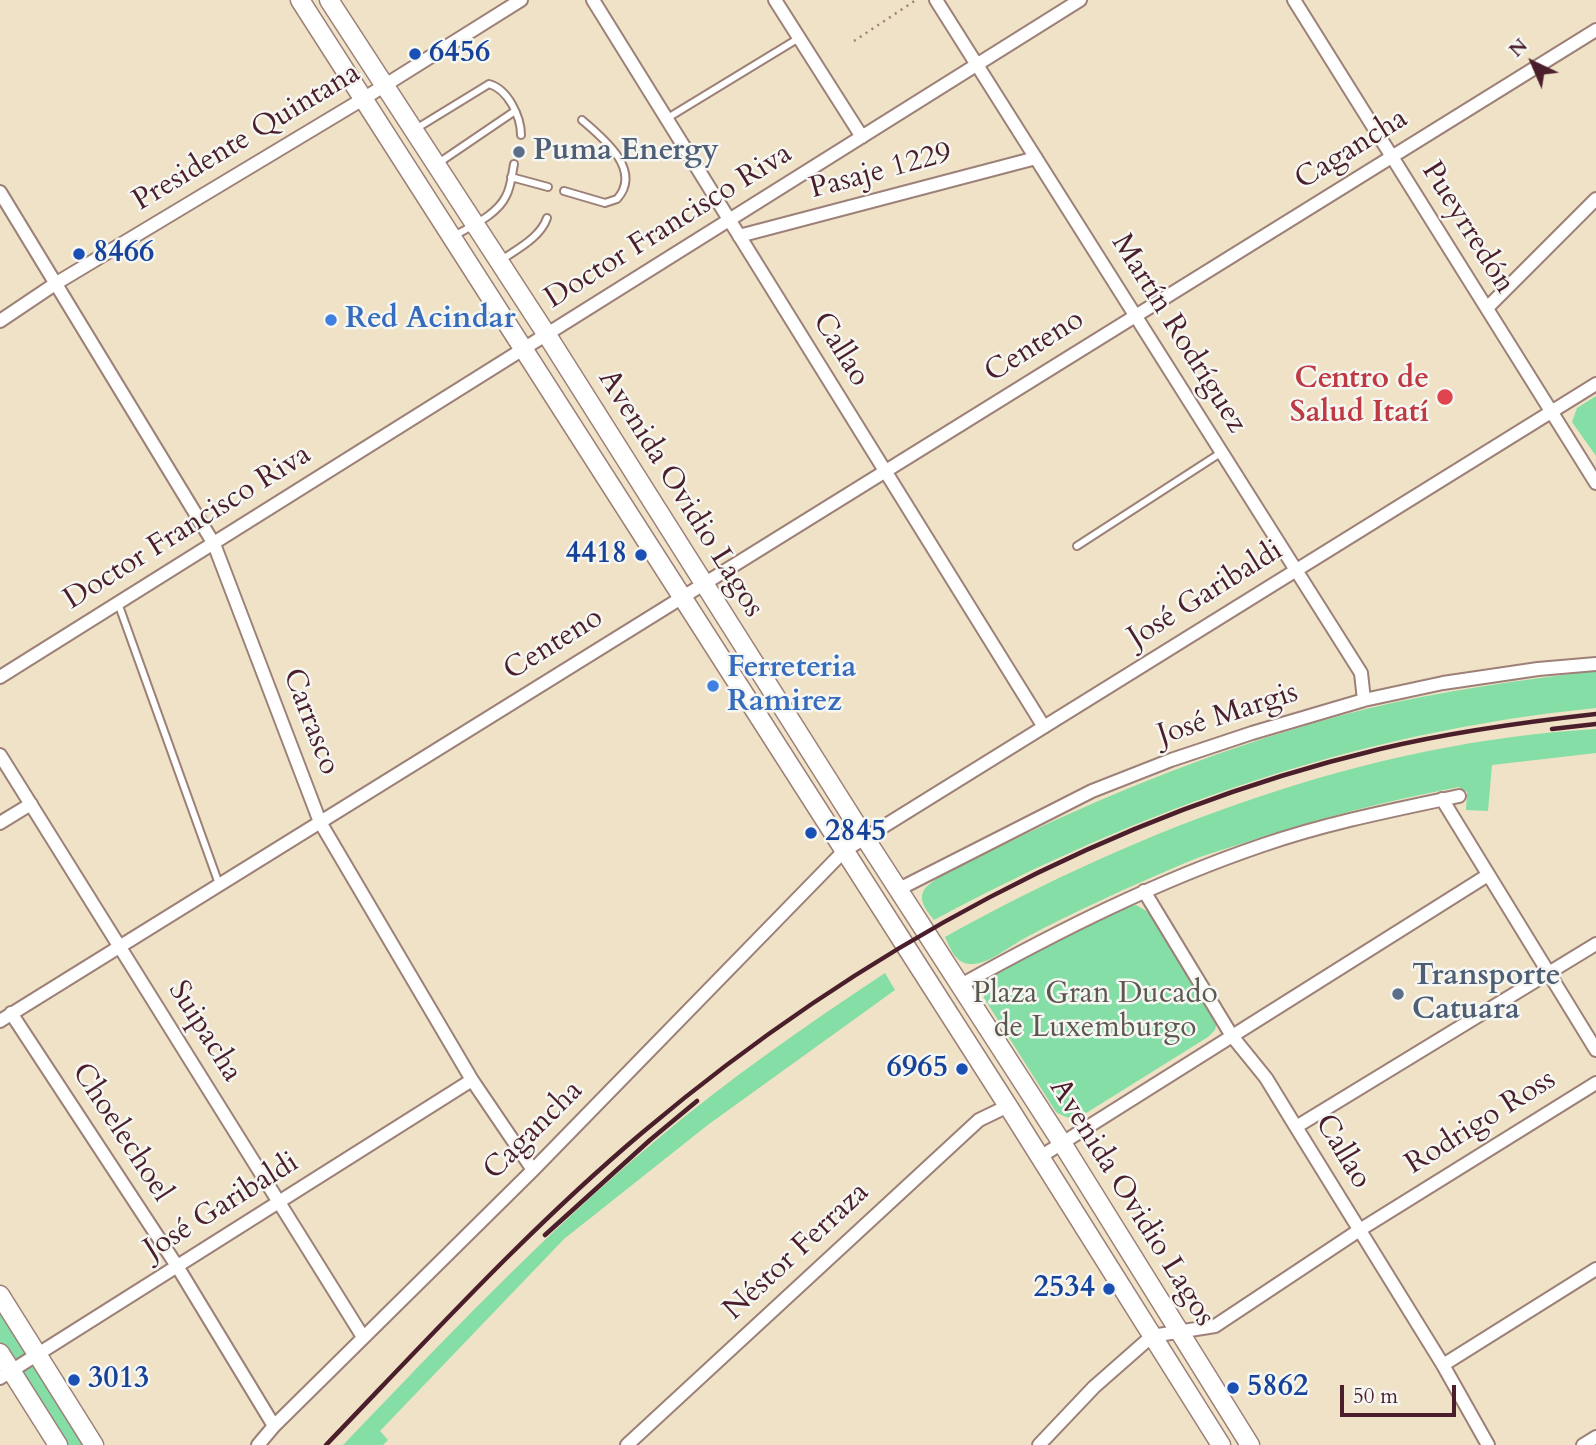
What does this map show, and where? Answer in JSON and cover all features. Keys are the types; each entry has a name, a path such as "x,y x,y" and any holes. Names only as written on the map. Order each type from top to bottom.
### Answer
{"main road":[{"name":"Avenida Ovidio Lagos","path":"300,0 1008,1106 1221,1445"},
{"name":"Avenida Ovidio Lagos","path":"329,0 547,335 865,838 1062,1143 1250,1445"},
{"path":"0,1295 94,1445"},
{"path":"0,1353 6,1374 58,1445"}],"street":[{"name":"Presidente Quintana","path":"0,321 55,284 363,99 521,0"},
{"name":"Callao","path":"593,0 1044,727"},
{"path":"775,0 862,137"},
{"name":"Martín Rodríguez","path":"936,0 1361,673 1364,700"},
{"name":"Doctor Francisco Riva","path":"0,677 1080,0"},
{"name":"Pueyrredón","path":"1294,0 1596,483"},
{"name":"Cagancha","path":"1135,316 1596,30"},
{"name":"Pasaje 1229","path":"739,236 1036,158"},
{"name":"Carrasco","path":"0,192 214,544 320,822 472,1080 533,1170"},
{"path":"1487,308 1596,199"},
{"name":"Centeno","path":"6,1017 1135,316"},
{"name":"José Garibaldi","path":"844,850 1596,384"},
{"name":"José Margis","path":"898,888 1092,791 1171,760 1252,733 1364,700 1443,683 1538,669 1596,664"},
{"name":"Suipacha","path":"0,755 363,1337"},
{"path":"961,985 1050,935 1144,891 1264,845 1387,810 1459,796"},
{"path":"1442,799 1596,1050"},
{"path":"0,823 31,804"},
{"name":"Cagancha","path":"258,1445 363,1337 533,1170 844,850"},
{"path":"1040,1157 1488,875"},
{"name":"Callao","path":"1144,891 1232,1036 1266,1079 1296,1126 1358,1231 1443,1365 1488,1445"},
{"path":"1296,1126 1596,944"},
{"name":"Choelechoel","path":"6,1017 177,1266 274,1426"},
{"name":"José Garibaldi","path":"6,1374 472,1080"},
{"name":"Rodrigo Ross","path":"1152,1336 1215,1326 1358,1231 1596,1083"},
{"name":"Néstor Ferraza","path":"627,1445 979,1120 1008,1106"},
{"path":"1443,1365 1596,1269"},
{"path":"1039,1445 1094,1387 1152,1336"},
{"path":"1583,1445 1596,1437"}],"lane":[{"path":"666,119 799,37"},
{"path":"412,131 489,84 500,90 515,111 521,123 522,135"},
{"path":"435,165 515,111"},
{"path":"564,191 605,203 618,199 626,184 627,177 618,157 582,120"},
{"path":"452,237 500,205 506,196 514,164"},
{"path":"511,177 548,187"},
{"path":"499,262 534,237 544,227 547,218"},
{"path":"1077,546 1222,452"},
{"path":"118,603 219,884"}],"path":[{"path":"854,41 916,0"}],"green space":[{"path":"1596,396 1596,456 1572,422 1577,408"},
{"path":"1596,671 1596,708 1508,719 1421,735 1337,756 1254,781 1173,810 1013,879 934,920 923,904 922,896 926,887 958,867 1122,791 1218,754 1366,709 1480,687"},
{"path":"1596,729 1596,753 1492,765 1488,811 1466,810 1467,792 1459,787 1297,826 1186,862 1063,918 980,963 962,962 952,952 945,937 1098,860 1178,826 1259,797 1342,772 1426,752 1511,737"},
{"name":"Plaza Gran Ducado de Luxemburgo","path":"1136,905 1150,913 1217,1022 1215,1030 1083,1115 1066,1117 1056,1112 984,998 984,984 990,975 1127,906"},
{"path":"885,973 895,990 709,1124 564,1239 380,1431 388,1440 383,1445 343,1445 494,1289 613,1177 738,1075"},
{"path":"0,1295 94,1445 58,1445 0,1353"}],"railway":[{"path":"326,1445 520,1245 643,1132 725,1067 810,1005 898,949 989,897 1083,851 1180,811 1279,777 1434,737 1596,714"},
{"path":"1552,729 1596,724"},
{"path":"545,1235 697,1101"}],"place":[{"name":"6456","path":"415,54"},
{"name":"Puma Energy","path":"519,152"},
{"name":"8466","path":"79,254"},
{"name":"Red Acindar","path":"331,320"},
{"name":"Centro de Salud Itatí","path":"1445,397"},
{"name":"4418","path":"641,555"},
{"name":"Ferreteria Ramirez","path":"713,686"},
{"name":"2845","path":"811,833"},
{"name":"Transporte Catuara","path":"1398,994"},
{"name":"6965","path":"962,1069"},
{"name":"2534","path":"1109,1289"},
{"name":"3013","path":"74,1380"},
{"name":"5862","path":"1233,1388"}]}
